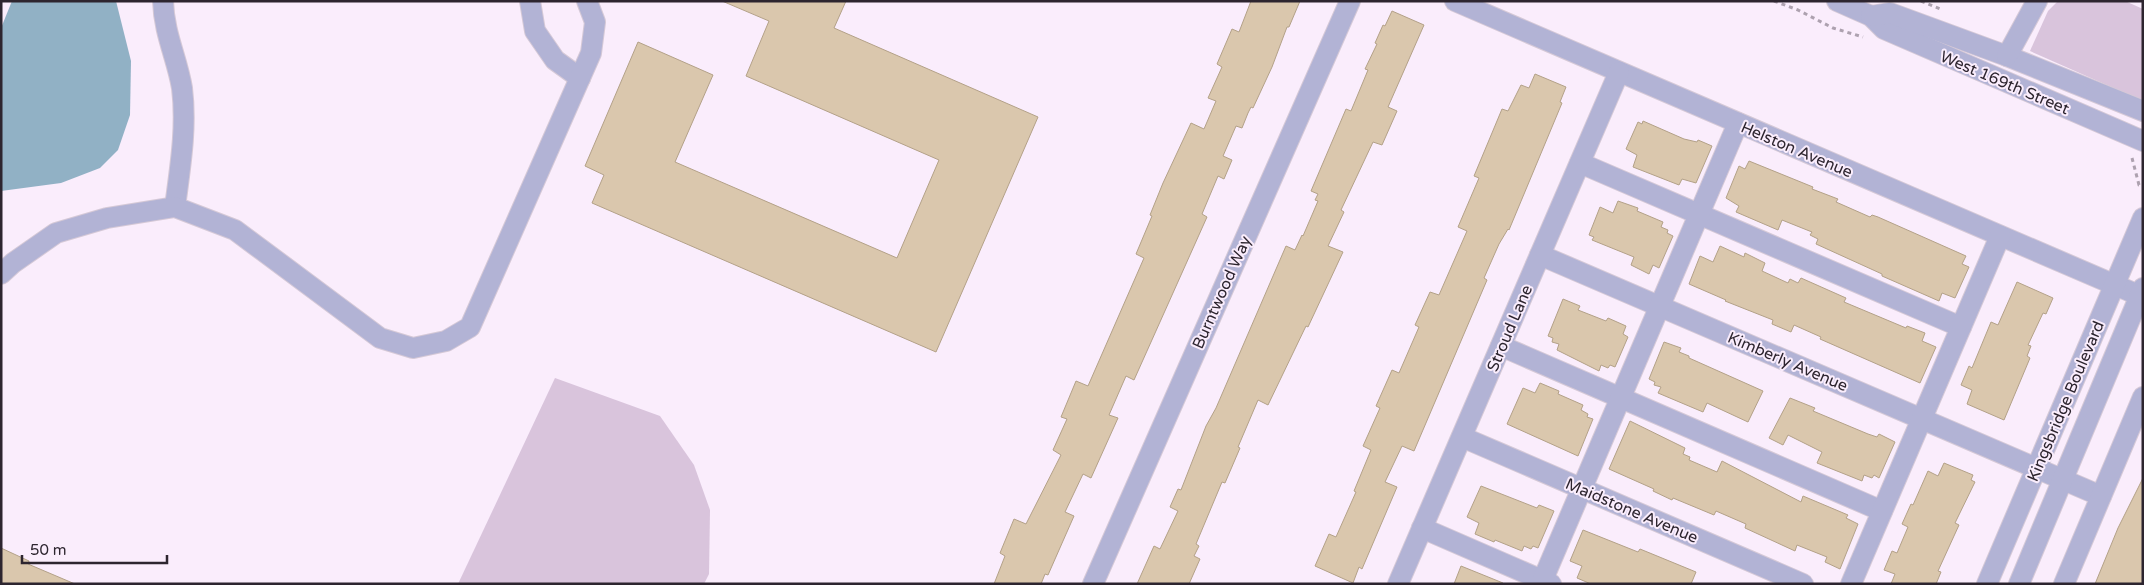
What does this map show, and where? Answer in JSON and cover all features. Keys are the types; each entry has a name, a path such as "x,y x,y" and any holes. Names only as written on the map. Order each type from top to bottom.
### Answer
{"street":[{"path":"163,1 164,22 182,87 184,137 174,207"},
{"path":"530,1 535,31 555,60 580,78"},
{"path":"1,274 13,263 56,233 107,218 174,207 234,230 380,338 413,348 446,341 470,327 591,54 595,22 587,1"},
{"name":"Burntwood Way","path":"1092,584 1350,1"},
{"name":"Helston Avenue","path":"1455,1 2114,285 2142,294"},
{"name":"West 169th Street","path":"1837,1 1871,16 1884,29 2143,141"},
{"path":"2007,56 2037,1"},
{"name":"West 169th Street","path":"1871,16 1890,13 2007,56 2143,111"},
{"name":"Stroud Lane","path":"1398,584 1620,72"},
{"path":"1422,528 1545,583 1582,488 1738,123"},
{"path":"1580,163 1961,327"},
{"name":"Kingsbridge Boulevard","path":"1987,584 2143,218"},
{"path":"1851,584 2000,236"},
{"name":"Kimberly Avenue","path":"1540,255 2101,496"},
{"name":"Kingsbridge Boulevard","path":"2019,584 2142,294"},
{"path":"1501,346 1882,511"},
{"path":"2064,584 2143,398"},
{"name":"Maidstone Avenue","path":"1462,437 1803,584"}],"shaded area":[{"path":"2058,1 2125,1 2143,9 2143,101 2030,51 2048,11"},
{"path":"555,378 660,416 694,465 710,510 709,574 704,584 458,584"}],"water":[{"path":"12,1 116,1 131,61 130,115 118,150 100,168 61,183 1,191 1,28"}],"building":[{"path":"722,1 846,1 834,28 1038,117 936,352 592,203 604,175 585,166 638,42 713,75 675,162 897,258 939,160 746,76 769,21"},
{"path":"1251,1 1300,1 1253,108 1251,107 1242,128 1236,126 1223,156 1232,160 1224,179 1218,176 1202,214 1207,217 1134,380 1126,376 1109,415 1118,418 1091,478 1083,474 1065,512 1074,516 1048,575 1045,574 1041,584 994,584 1005,556 1000,553 1014,519 1026,524 1061,455 1053,450 1067,419 1061,417 1076,381 1088,386 1144,258 1136,254 1163,183 1191,123 1204,129 1216,101 1208,98 1222,67 1217,64 1232,29 1239,32"},
{"path":"1392,11 1424,25 1388,107 1397,111 1382,145 1373,142 1341,210 1344,212 1328,246 1343,252 1308,327 1306,326 1268,405 1258,400 1225,483 1222,482 1196,544 1199,546 1194,556 1200,559 1189,584 1137,584 1154,546 1160,549 1178,511 1170,507 1178,489 1181,490 1206,426 1216,408 1286,246 1295,250 1303,236 1318,201 1315,200 1318,194 1311,191 1346,109 1351,111 1368,70 1365,69 1377,44 1375,43"},
{"path":"1535,74 1566,87 1560,102 1562,103 1509,230 1499,244 1484,278 1487,280 1414,451 1402,446 1385,482 1397,487 1362,569 1359,567 1353,583 1315,566 1329,534 1336,537 1356,492 1354,491 1371,450 1363,446 1380,408 1376,406 1392,370 1399,373 1419,327 1415,325 1430,292 1439,295 1467,231 1458,227 1479,178 1474,176 1502,109 1508,111 1521,85 1529,88"},
{"path":"1643,121 1684,139 1697,142 1698,140 1712,146 1696,183 1682,179 1679,185 1633,167 1637,155 1626,149 1638,122 1642,124"},
{"path":"1749,161 1813,187 1812,189 1838,199 1836,202 1870,217 1872,215 1878,217 1966,256 1962,264 1969,267 1955,298 1942,293 1939,301 1882,276 1882,274 1816,244 1818,239 1810,235 1812,232 1782,220 1778,230 1736,212 1739,206 1726,198 1739,166 1745,169"},
{"path":"1618,201 1638,208 1637,211 1663,222 1661,227 1668,230 1667,233 1673,236 1659,268 1653,265 1649,274 1631,265 1634,257 1592,240 1594,237 1589,235 1600,207 1613,213"},
{"path":"1720,246 1744,257 1745,253 1765,263 1762,271 1788,283 1790,279 1798,283 1801,278 1846,298 1844,302 1906,328 1907,326 1925,333 1922,341 1936,347 1920,383 1820,339 1821,337 1794,325 1791,332 1772,324 1773,320 1689,284 1700,256 1713,262"},
{"path":"2017,282 2053,298 2046,314 2043,313 2028,345 2031,346 2027,356 2030,358 2004,420 1967,404 1972,390 1961,385 1969,366 1972,368 1991,322 1998,325"},
{"path":"1563,299 1580,306 1578,310 1606,321 1608,318 1626,326 1623,334 1628,337 1615,367 1610,365 1608,368 1601,365 1599,371 1557,350 1559,344 1552,342 1553,338 1548,336"},
{"path":"1664,342 1681,348 1679,352 1689,356 1689,358 1763,391 1748,422 1707,403 1703,412 1658,393 1661,387 1654,385 1655,382 1649,379"},
{"path":"1540,383 1559,391 1558,394 1583,405 1581,410 1588,414 1587,417 1593,419 1578,456 1507,424 1523,388 1535,393"},
{"path":"1790,398 1815,408 1813,411 1868,434 1877,437 1879,434 1895,442 1879,478 1874,475 1872,478 1864,475 1862,481 1817,463 1822,452 1788,435 1783,445 1769,438"},
{"path":"1630,421 1685,448 1683,454 1690,457 1689,460 1717,472 1722,461 1801,502 1803,496 1848,515 1846,518 1858,524 1840,569 1825,562 1827,557 1797,545 1795,551 1745,528 1746,524 1716,511 1714,515 1673,498 1672,500 1653,491 1654,489 1609,469"},
{"path":"1944,463 1973,475 1971,480 1975,482 1955,523 1959,525 1938,571 1941,572 1936,584 1891,584 1895,574 1884,570 1892,551 1897,553 1908,527 1902,524 1911,504 1913,505 1928,471 1938,476"},
{"path":"2143,478 2143,584 2095,584 2118,528"},
{"path":"1481,486 1537,508 1539,505 1554,511 1538,548 1533,546 1531,549 1524,546 1522,551 1475,534 1479,523 1467,517"},
{"path":"1583,530 1638,552 1640,549 1696,572 1691,584 1591,584 1577,578 1582,566 1570,561"},
{"path":"1,548 29,561 28,564 75,584 1,584"},
{"path":"1461,566 1503,583 1503,584 1454,584"}]}
